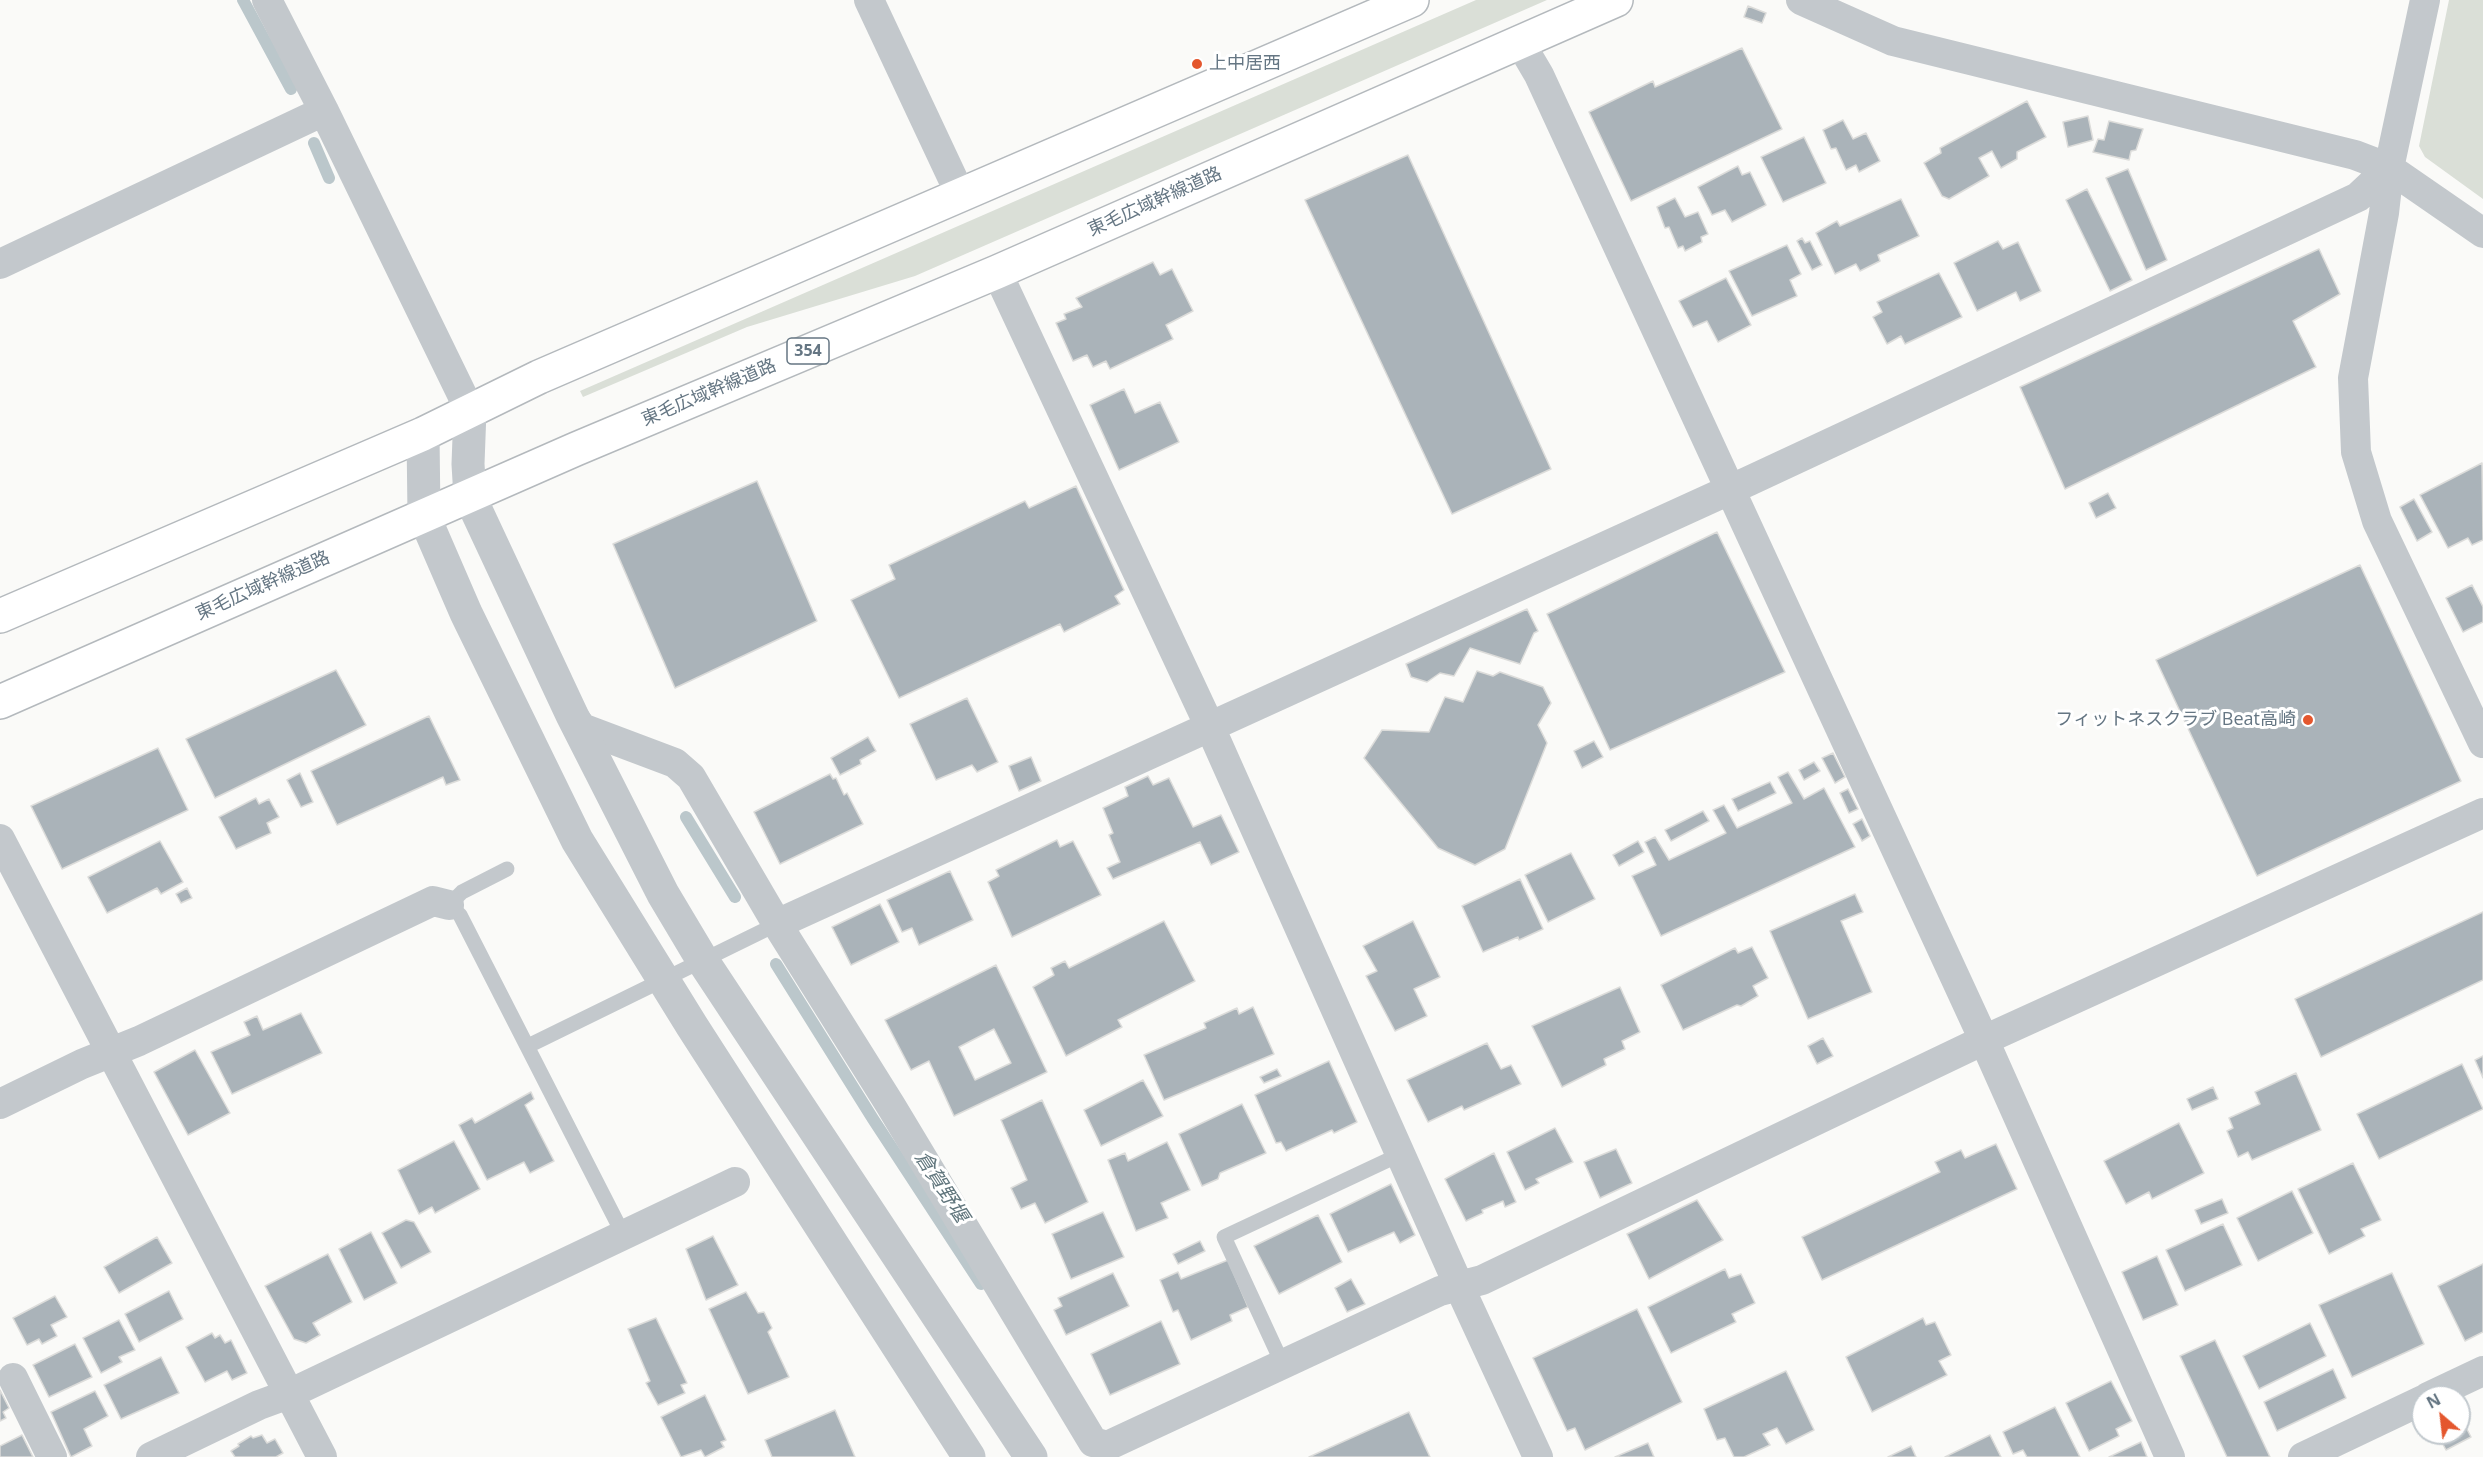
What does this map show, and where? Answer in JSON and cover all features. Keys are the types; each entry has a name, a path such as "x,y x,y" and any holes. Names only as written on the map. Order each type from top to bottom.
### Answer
{"highway":[{"path":"0,616 423,434 539,377 1412,0"},
{"name":"東毛広域幹線道路","path":"0,702 576,449 997,272 1616,0"}],"street":[{"path":"267,0 324,111 470,411 468,464 470,497 572,715 663,894 703,960 1030,1457"},
{"path":"870,0 961,196"},
{"path":"1801,0 1893,41 2355,155 2389,168 2483,233"},
{"path":"2425,0 2389,168 2384,213 2353,378 2356,452 2377,521 2483,743"},
{"path":"1519,41 1539,75 1984,1040 2170,1457"},
{"path":"0,264 324,111"},
{"path":"777,924 1729,489 2358,197 2389,168"},
{"path":"997,272 1210,727 1459,1286 1538,1457"},
{"path":"423,434 424,516 466,613 577,840 662,980 969,1457"},
{"path":"572,715 582,728 675,763 691,777 777,924 891,1106 1093,1442 1107,1446 1440,1292 1482,1280 1984,1040 2483,813"},
{"path":"0,838 322,1457"},
{"path":"0,1104 111,1052 140,1041 433,901 449,905"},
{"path":"151,1457 259,1405 290,1394 735,1182"},
{"path":"2453,1385 2483,1371"},
{"path":"13,1378 52,1457"},
{"path":"2303,1457 2411,1406"}],"lane":[{"path":"507,869 462,892 449,905 460,915 623,1234"},
{"path":"528,1046 777,924"},
{"path":"1283,1365 1224,1237 1401,1154"}],"shaded area":[{"path":"1476,0 1547,0 915,276 747,327 583,397 580,391"},
{"path":"2449,0 2483,0 2483,199 2425,157 2419,146"}],"building":[{"path":"1748,6 1766,13 1762,23 1744,17"},
{"path":"1742,48 1782,129 1631,201 1589,112 1653,81 1655,87"},
{"path":"2027,101 2046,137 2017,152 2017,159 2001,168 1992,151 1979,158 1989,176 1949,199 1942,196 1924,163 1941,153 1940,148"},
{"path":"2088,116 2093,140 2068,147 2063,122"},
{"path":"1843,120 1853,139 1866,133 1880,161 1859,172 1856,165 1846,170 1836,148 1831,149 1823,130"},
{"path":"2109,121 2143,129 2136,150 2131,151 2129,160 2093,152 2098,139 2104,140"},
{"path":"1804,137 1826,183 1783,202 1761,157"},
{"path":"1408,155 1551,469 1452,514 1305,200"},
{"path":"1738,166 1742,175 1750,172 1766,205 1732,222 1725,210 1712,215 1698,187"},
{"path":"2128,169 2167,260 2146,270 2106,178"},
{"path":"2087,189 2132,280 2110,291 2066,200"},
{"path":"1675,198 1685,217 1698,212 1708,234 1701,237 1702,242 1685,251 1683,246 1678,248 1669,227 1665,228 1657,207"},
{"path":"1901,199 1919,236 1878,255 1880,261 1860,271 1856,264 1835,274 1816,233 1837,221 1840,226"},
{"path":"1802,238 1805,243 1810,241 1822,265 1812,270 1797,241"},
{"path":"1998,241 2003,249 2018,242 2041,291 2020,301 2016,292 1977,311 1954,263"},
{"path":"1787,245 1801,274 1790,280 1797,296 1752,316 1729,271"},
{"path":"2319,249 2340,294 2293,321 2316,367 2065,489 2020,387"},
{"path":"1153,262 1160,275 1172,269 1193,311 1166,325 1173,339 1110,369 1106,361 1093,367 1087,355 1073,361 1056,323 1066,319 1064,314 1082,307 1076,298"},
{"path":"1939,273 1962,317 1905,344 1901,336 1887,344 1873,317 1882,312 1877,302"},
{"path":"1726,278 1751,325 1718,342 1707,321 1693,327 1679,301"},
{"path":"1124,389 1135,413 1160,402 1179,442 1119,470 1090,405"},
{"path":"2482,463 2483,540 2472,545 2468,538 2448,548 2420,495"},
{"path":"757,481 817,621 675,688 613,544"},
{"path":"1076,486 1124,590 1115,596 1120,604 1064,632 1060,624 899,698 851,600 895,579 889,565 1025,501 1029,508"},
{"path":"2108,493 2116,508 2096,518 2089,503"},
{"path":"2414,499 2432,532 2417,541 2400,507"},
{"path":"1717,532 1785,672 1610,750 1547,614"},
{"name":"フィットネスクラブ Beat高崎","path":"2360,565 2461,781 2257,876 2156,660"},
{"path":"2472,585 2483,607 2483,622 2463,632 2446,598"},
{"path":"1527,609 1538,631 1534,633 1520,664 1470,648 1454,676 1440,673 1427,682 1411,677 1406,664"},
{"path":"336,670 366,725 215,798 186,739"},
{"path":"1477,671 1493,676 1500,672 1543,687 1551,703 1538,725 1547,743 1505,849 1475,865 1438,848 1364,758 1382,730 1429,732 1445,697 1463,702"},
{"path":"967,698 998,762 977,772 972,765 936,780 910,724"},
{"path":"429,716 460,780 446,785 443,777 337,825 311,771"},
{"path":"868,737 876,751 860,760 861,764 840,775 831,758"},
{"path":"1594,741 1603,757 1582,768 1574,751"},
{"path":"158,748 188,810 62,869 31,806"},
{"path":"1833,753 1845,777 1835,783 1822,758"},
{"path":"1031,757 1041,781 1019,791 1009,766"},
{"path":"1814,762 1820,771 1804,780 1799,770"},
{"path":"1788,772 1804,799 1824,788 1855,847 1661,936 1632,876 1656,865 1645,842 1655,837 1669,860 1726,833 1713,810 1724,805 1737,828 1792,803 1778,777"},
{"path":"300,773 313,802 301,807 287,780"},
{"path":"830,774 833,779 836,778 844,795 847,793 863,824 780,864 754,812"},
{"path":"1148,776 1153,785 1169,778 1193,827 1221,815 1239,852 1211,865 1200,842 1113,879 1107,868 1120,862 1109,835 1113,833 1103,808 1128,796 1125,787"},
{"path":"1770,782 1776,793 1738,811 1732,799"},
{"path":"1848,789 1858,809 1849,813 1840,793"},
{"path":"256,798 259,804 269,799 279,817 267,823 271,833 236,849 219,817"},
{"path":"1703,811 1709,821 1671,841 1665,830"},
{"path":"1862,819 1870,836 1862,841 1853,824"},
{"path":"1057,840 1060,847 1073,841 1101,895 1012,937 988,882 999,876 996,870"},
{"path":"160,841 183,882 161,894 157,888 107,913 88,877"},
{"path":"1638,841 1644,852 1619,866 1613,855"},
{"path":"1571,853 1595,899 1548,922 1525,875"},
{"path":"950,871 973,920 919,945 912,928 902,932 887,900"},
{"path":"1520,879 1543,929 1483,952 1462,906"},
{"path":"187,888 192,898 181,903 176,894"},
{"path":"1855,894 1863,912 1841,921 1872,992 1808,1019 1770,931"},
{"path":"880,904 899,942 851,965 832,927"},
{"path":"2483,912 2483,980 2321,1057 2295,999"},
{"path":"1164,921 1195,981 1118,1020 1122,1027 1066,1056 1033,987 1054,975 1051,968 1065,961 1069,968"},
{"path":"1413,921 1440,977 1414,989 1427,1016 1395,1031 1366,976 1377,971 1363,946"},
{"path":"1752,947 1768,978 1753,986 1758,996 1741,1006 1737,1005 1683,1030 1661,985 1735,948 1738,953"},
{"path":"996,965 1047,1072 954,1116 929,1061 911,1070 885,1020"},
{"path":"1620,987 1640,1032 1622,1041 1625,1049 1604,1059 1606,1065 1562,1087 1532,1026"},
{"path":"1253,1007 1274,1054 1164,1100 1144,1055 1206,1028 1204,1023 1237,1008 1239,1014"},
{"path":"301,1013 322,1053 232,1094 211,1052 250,1035 244,1022 257,1016 263,1030"},
{"path":"994,1029 1011,1063 975,1080 959,1047"},
{"path":"1823,1038 1833,1056 1817,1064 1808,1046"},
{"path":"1487,1043 1501,1069 1511,1065 1521,1084 1464,1110 1462,1106 1428,1122 1407,1080"},
{"path":"195,1050 230,1113 188,1135 154,1072"},
{"path":"2483,1056 2483,1078 2475,1060"},
{"path":"1329,1061 1357,1122 1334,1133 1332,1130 1286,1151 1281,1142 1276,1143 1255,1095"},
{"path":"2462,1064 2483,1109 2379,1159 2357,1114"},
{"path":"1277,1069 1281,1076 1264,1083 1260,1077"},
{"path":"2296,1073 2321,1130 2252,1160 2248,1152 2238,1157 2227,1131 2233,1128 2229,1118 2260,1104 2255,1092"},
{"path":"1143,1080 1163,1116 1101,1146 1084,1110"},
{"path":"2213,1087 2218,1099 2192,1110 2187,1099"},
{"path":"531,1092 534,1099 525,1105 554,1161 530,1173 524,1162 487,1180 459,1125 472,1118 475,1123"},
{"path":"1042,1100 1088,1202 1045,1223 1035,1203 1021,1209 1011,1188 1027,1180 1001,1120"},
{"path":"1242,1104 1266,1153 1220,1173 1218,1179 1202,1186 1179,1134"},
{"path":"2179,1123 2204,1173 2152,1199 2149,1192 2126,1204 2104,1161"},
{"path":"1555,1128 1573,1162 1536,1179 1539,1183 1525,1190 1507,1152"},
{"path":"454,1141 480,1189 435,1213 432,1207 419,1214 398,1170"},
{"path":"1167,1142 1190,1190 1161,1203 1168,1218 1136,1231 1108,1160 1125,1153 1128,1161"},
{"path":"1996,1144 2017,1189 1822,1280 1802,1237 1940,1172 1935,1162 1961,1150 1965,1158"},
{"path":"1616,1149 1632,1183 1600,1198 1584,1162"},
{"path":"1494,1153 1516,1202 1505,1207 1503,1201 1482,1210 1483,1213 1466,1221 1445,1179"},
{"path":"2353,1163 2381,1220 2361,1229 2365,1236 2329,1254 2298,1189"},
{"path":"1391,1184 1415,1235 1400,1243 1394,1232 1348,1252 1330,1214"},
{"path":"2292,1191 2313,1233 2258,1261 2237,1218"},
{"path":"2222,1199 2228,1213 2201,1224 2195,1210"},
{"path":"1697,1200 1723,1240 1649,1279 1627,1234"},
{"path":"1103,1212 1124,1257 1071,1279 1052,1234"},
{"path":"1318,1215 1342,1262 1279,1294 1254,1246"},
{"path":"406,1220 414,1222 431,1252 401,1268 382,1233"},
{"path":"2223,1224 2242,1265 2185,1291 2166,1250"},
{"path":"371,1232 397,1283 364,1300 339,1249"},
{"path":"713,1236 738,1285 706,1300 686,1249"},
{"path":"157,1237 172,1263 119,1293 104,1267"},
{"path":"1200,1241 1205,1251 1178,1264 1173,1254"},
{"path":"328,1254 352,1302 313,1323 320,1335 306,1343 294,1339 265,1286"},
{"path":"2157,1256 2178,1305 2143,1320 2122,1272"},
{"path":"1228,1260 1248,1307 1230,1315 1232,1321 1191,1340 1178,1310 1173,1312 1160,1280 1178,1272 1181,1279"},
{"path":"2483,1264 2483,1332 2465,1341 2438,1286"},
{"path":"1725,1269 1729,1278 1741,1274 1755,1303 1732,1314 1736,1322 1671,1353 1648,1307"},
{"path":"1113,1273 1129,1306 1066,1335 1054,1310 1062,1306 1058,1298"},
{"path":"2392,1273 2424,1344 2352,1377 2319,1305"},
{"path":"1351,1279 1365,1304 1347,1312 1335,1288"},
{"path":"169,1291 183,1319 139,1342 125,1314"},
{"path":"746,1292 758,1313 764,1312 772,1328 768,1332 789,1377 748,1394 709,1309"},
{"path":"55,1296 67,1317 51,1325 57,1336 42,1344 39,1339 27,1345 13,1318"},
{"path":"1637,1309 1682,1402 1585,1450 1575,1428 1567,1431 1533,1358"},
{"path":"656,1318 687,1383 681,1385 685,1393 658,1405 646,1383 650,1381 628,1329"},
{"path":"1923,1318 1926,1325 1935,1322 1951,1355 1939,1361 1947,1375 1872,1412 1846,1357"},
{"path":"119,1320 135,1350 119,1357 122,1362 101,1373 83,1338"},
{"path":"1161,1321 1180,1364 1110,1395 1091,1354"},
{"path":"2310,1323 2326,1356 2259,1389 2243,1356"},
{"path":"212,1333 215,1338 220,1335 225,1343 231,1340 247,1373 232,1380 227,1371 205,1382 186,1347"},
{"path":"2215,1340 2270,1457 2227,1457 2180,1356"},
{"path":"75,1344 92,1377 49,1397 33,1365"},
{"path":"161,1357 179,1393 121,1419 104,1385"},
{"path":"2333,1369 2346,1398 2277,1431 2264,1402"},
{"path":"1786,1371 1814,1430 1786,1444 1777,1428 1763,1434 1770,1445 1744,1457 1734,1457 1725,1438 1717,1440 1704,1409"},
{"path":"2111,1381 2132,1421 2116,1429 2119,1436 2089,1451 2066,1403"},
{"path":"0,1390 9,1408 3,1412 6,1418 0,1421"},
{"path":"95,1391 108,1416 84,1429 92,1446 71,1457 51,1412"},
{"path":"705,1395 726,1440 721,1442 724,1447 705,1457 701,1450 681,1457 661,1417"},
{"path":"2055,1407 2080,1457 2027,1457 2023,1450 2013,1454 2003,1432"},
{"path":"835,1410 855,1457 772,1457 765,1440"},
{"path":"1409,1412 1430,1457 1309,1457"},
{"path":"22,1435 33,1457 0,1457 0,1446"},
{"path":"262,1435 267,1443 275,1439 283,1453 276,1457 235,1457 231,1451 251,1436 253,1438"},
{"path":"1990,1435 2001,1457 1945,1457"},
{"path":"2141,1442 2147,1457 2109,1457"},
{"path":"1648,1443 1654,1457 1615,1457"},
{"path":"2443,1445 2456,1445 2446,1450"},
{"path":"1911,1446 1916,1457 1888,1457"}],"waterway":[{"name":"倉賀野堰","path":"243,0 291,89"},
{"name":"倉賀野堰","path":"314,143 329,178"},
{"name":"倉賀野堰","path":"686,817 735,897"},
{"name":"倉賀野堰","path":"776,964 873,1119 981,1284"}],"place":[{"name":"上中居西","path":"1197,64"},
{"name":"フィットネスクラブ Beat高崎","path":"2308,720"}]}
